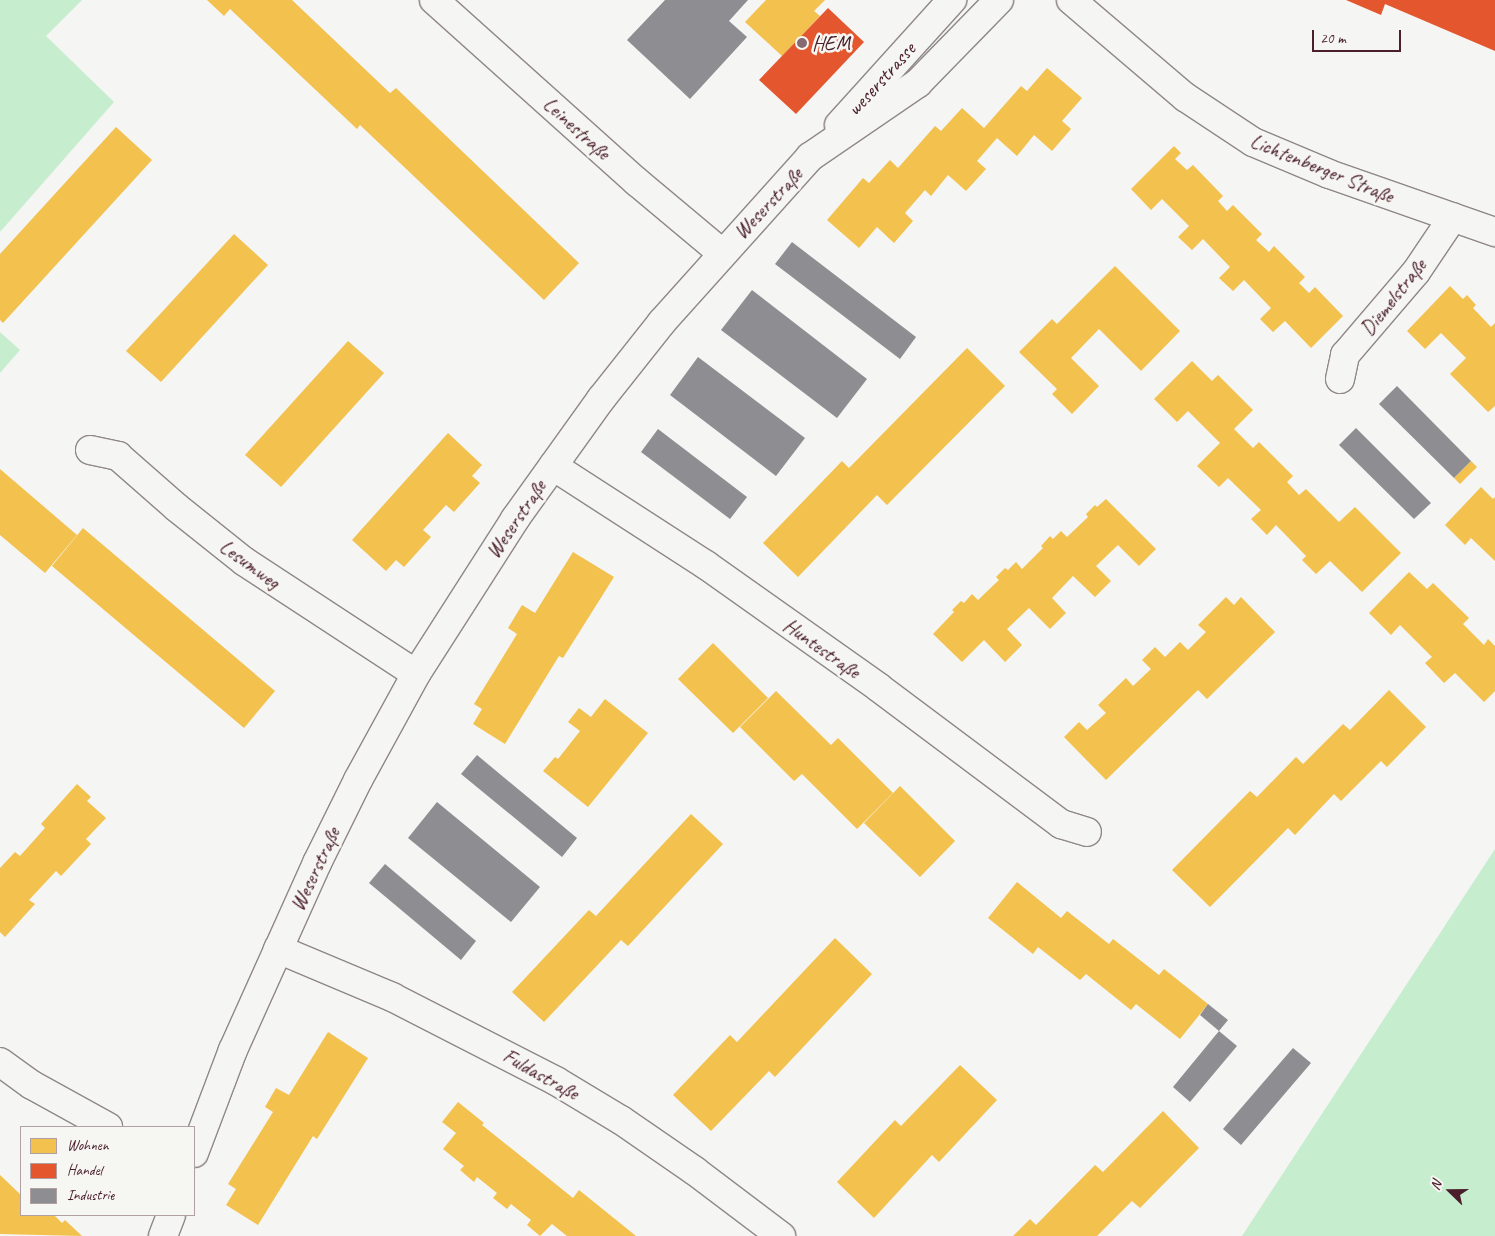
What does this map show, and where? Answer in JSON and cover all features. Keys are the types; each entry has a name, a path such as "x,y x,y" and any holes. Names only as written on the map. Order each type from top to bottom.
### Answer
{"street":[{"name":"Leinestraße","path":"434,0 637,182 722,252"},
{"name":"weserstrasse","path":"810,157 952,0"},
{"name":"Weserstraße","path":"195,1150 232,1050 316,863 354,788 416,674 478,575 553,466 601,399 662,322 722,252 810,157 918,83 999,0"},
{"name":"Lichtenberger Straße","path":"1071,0 1185,97 1252,142 1329,174 1495,232"},
{"name":"Diemelstraße","path":"1340,380 1346,356 1416,272 1453,217"},
{"name":"Lesumweg","path":"90,450 118,456 176,507 245,562 358,638 416,674"},
{"name":"Huntestraße","path":"553,466 729,582 878,687 1061,824 1087,832"},
{"name":"Fuldastraße","path":"278,949 392,996 556,1081 621,1120 695,1171 782,1236"},
{"path":"0,1062 32,1084 106,1126"},
{"path":"163,1236 171,1216"}],"green space":[{"path":"0,0 82,0 46,36 114,102 0,232"},
{"path":"0,332 20,350 0,373"},
{"path":"1495,849 1495,1236 1242,1236"}],"building: Wohnen":[{"path":"207,0 292,0 390,93 396,88 579,263 544,300 360,125 357,129 230,9 224,16"},
{"path":"766,0 825,0 814,11 820,16 782,56 745,22"},
{"path":"1047,68 1082,98 1062,121 1071,129 1052,151 1034,135 1017,156 997,138 977,161 986,169 966,191 948,175 931,196 925,190 905,213 913,221 894,243 877,227 859,248 827,220 863,178 869,183 890,160 898,168 935,126 941,131 962,108 984,128 1021,86 1027,91"},
{"path":"116,127 152,160 3,323 0,320 0,254"},
{"path":"1174,146 1181,153 1175,159 1187,170 1193,165 1223,196 1218,201 1227,211 1233,205 1262,234 1256,240 1269,252 1274,246 1305,277 1299,283 1309,293 1315,287 1343,316 1311,348 1285,321 1273,332 1260,319 1271,308 1244,280 1233,291 1219,278 1230,267 1203,239 1192,250 1178,237 1189,226 1162,199 1151,210 1131,189"},
{"path":"234,234 268,265 161,382 126,351"},
{"path":"1115,266 1180,331 1141,371 1099,329 1071,358 1099,386 1072,414 1052,394 1057,389 1019,352 1052,319 1057,324"},
{"path":"1450,286 1463,299 1467,295 1476,305 1473,308 1491,327 1495,323 1495,406 1488,412 1450,374 1466,358 1441,333 1425,349 1407,331"},
{"path":"348,341 384,373 281,487 245,455"},
{"path":"967,348 1005,386 887,505 877,495 798,577 763,543 842,461 849,468"},
{"path":"1192,361 1212,381 1218,375 1253,410 1234,429 1253,448 1259,442 1293,476 1287,482 1299,495 1306,489 1339,522 1355,507 1401,553 1362,592 1330,561 1316,574 1302,560 1306,556 1276,525 1267,535 1251,519 1261,510 1228,478 1219,487 1197,466 1220,443 1188,411 1177,422 1154,399"},
{"path":"448,433 482,465 472,476 480,483 454,512 446,505 423,530 431,537 404,567 396,560 386,571 352,540"},
{"path":"1471,461 1477,467 1460,484 1454,478"},
{"path":"0,469 77,535 45,573 0,535"},
{"path":"1481,487 1493,499 1495,497 1495,561 1471,538 1465,545 1445,525"},
{"path":"1106,499 1156,549 1139,566 1118,545 1096,566 1111,581 1095,597 1073,576 1052,598 1066,613 1050,629 1029,608 1007,629 1022,645 1005,662 984,640 962,662 933,634 954,612 952,610 961,601 964,603 972,594 978,600 999,580 996,577 1005,568 1008,570 1016,562 1022,569 1043,548 1041,546 1050,536 1053,539 1061,531 1067,537 1088,517 1086,514 1095,505 1097,507"},
{"path":"83,528 275,691 244,728 52,566"},
{"path":"573,552 614,577 563,658 559,656 505,744 473,724 482,709 474,704 517,634 508,628 522,605 535,613"},
{"path":"1409,572 1427,589 1433,583 1469,618 1463,624 1484,645 1488,639 1495,646 1495,691 1484,702 1455,673 1444,683 1425,663 1432,657 1400,625 1391,635 1369,613"},
{"path":"1226,597 1234,605 1241,597 1275,632 1207,699 1198,690 1106,780 1064,737 1079,722 1087,730 1106,713 1098,705 1126,678 1133,686 1151,669 1142,660 1155,647 1165,657 1180,642 1188,650 1206,632 1198,625"},
{"path":"713,643 768,698 733,733 678,679"},
{"path":"1389,690 1426,727 1387,767 1381,761 1341,801 1334,794 1295,835 1288,828 1210,907 1172,870 1250,791 1257,797 1296,757 1303,764 1343,724 1350,730"},
{"path":"776,691 831,745 838,738 893,793 857,829 802,774 794,781 740,727"},
{"path":"605,699 648,733 588,807 543,771 555,757 558,759 580,731 568,722 579,708 591,717"},
{"path":"77,784 91,797 87,801 106,818 86,839 91,844 61,876 56,871 29,900 35,904 5,937 0,932 0,868 15,852 20,856 45,828 41,824"},
{"path":"900,786 955,841 920,877 864,823"},
{"path":"691,814 723,844 628,946 621,940 544,1022 512,992 589,910 596,916"},
{"path":"1017,882 1061,918 1067,911 1109,944 1113,939 1159,975 1164,969 1208,1004 1180,1039 1136,1004 1131,1010 1086,974 1080,980 1038,947 1033,954 988,918"},
{"path":"835,938 872,974 775,1077 769,1071 711,1131 673,1095 730,1035 737,1042"},
{"path":"328,1032 368,1058 317,1139 313,1136 258,1225 226,1205 236,1189 228,1184 273,1112 265,1107 276,1088 289,1095"},
{"path":"960,1065 997,1100 939,1162 932,1155 874,1218 837,1182 895,1120 901,1126"},
{"path":"458,1102 484,1123 482,1125 573,1198 579,1190 636,1236 567,1236 552,1224 540,1236 527,1225 531,1220 511,1204 507,1209 493,1198 497,1193 477,1177 474,1182 460,1170 464,1166 443,1149 456,1133 442,1122"},
{"path":"1163,1111 1199,1148 1140,1208 1132,1201 1097,1236 1013,1236 1030,1219 1036,1225 1095,1165 1103,1172"},
{"path":"0,1175 20,1194 20,1216 55,1216 62,1223 65,1220 82,1236 0,1234"}],"building: Handel":[{"path":"1346,0 1495,0 1495,51 1385,4 1381,15"},
{"path":"828,8 864,42 796,114 759,80"}],"building: Industrie":[{"path":"665,0 748,0 729,21 747,37 690,99 627,40"},
{"path":"792,242 916,337 900,359 775,264"},
{"path":"752,290 867,379 837,418 721,330"},
{"path":"698,357 805,438 776,476 670,395"},
{"path":"1397,386 1471,461 1454,478 1379,404"},
{"path":"1356,428 1431,503 1414,519 1339,445"},
{"path":"658,429 747,497 730,519 641,452"},
{"path":"477,755 577,838 562,857 461,774"},
{"path":"437,802 540,887 511,922 408,838"},
{"path":"385,864 476,941 461,960 369,883"},
{"path":"1208,1004 1228,1020 1219,1031 1200,1015"},
{"path":"1219,1031 1237,1046 1190,1102 1173,1087"},
{"path":"1293,1048 1311,1063 1241,1145 1223,1129"}],"place":[{"name":"HEM","path":"802,43"}]}
